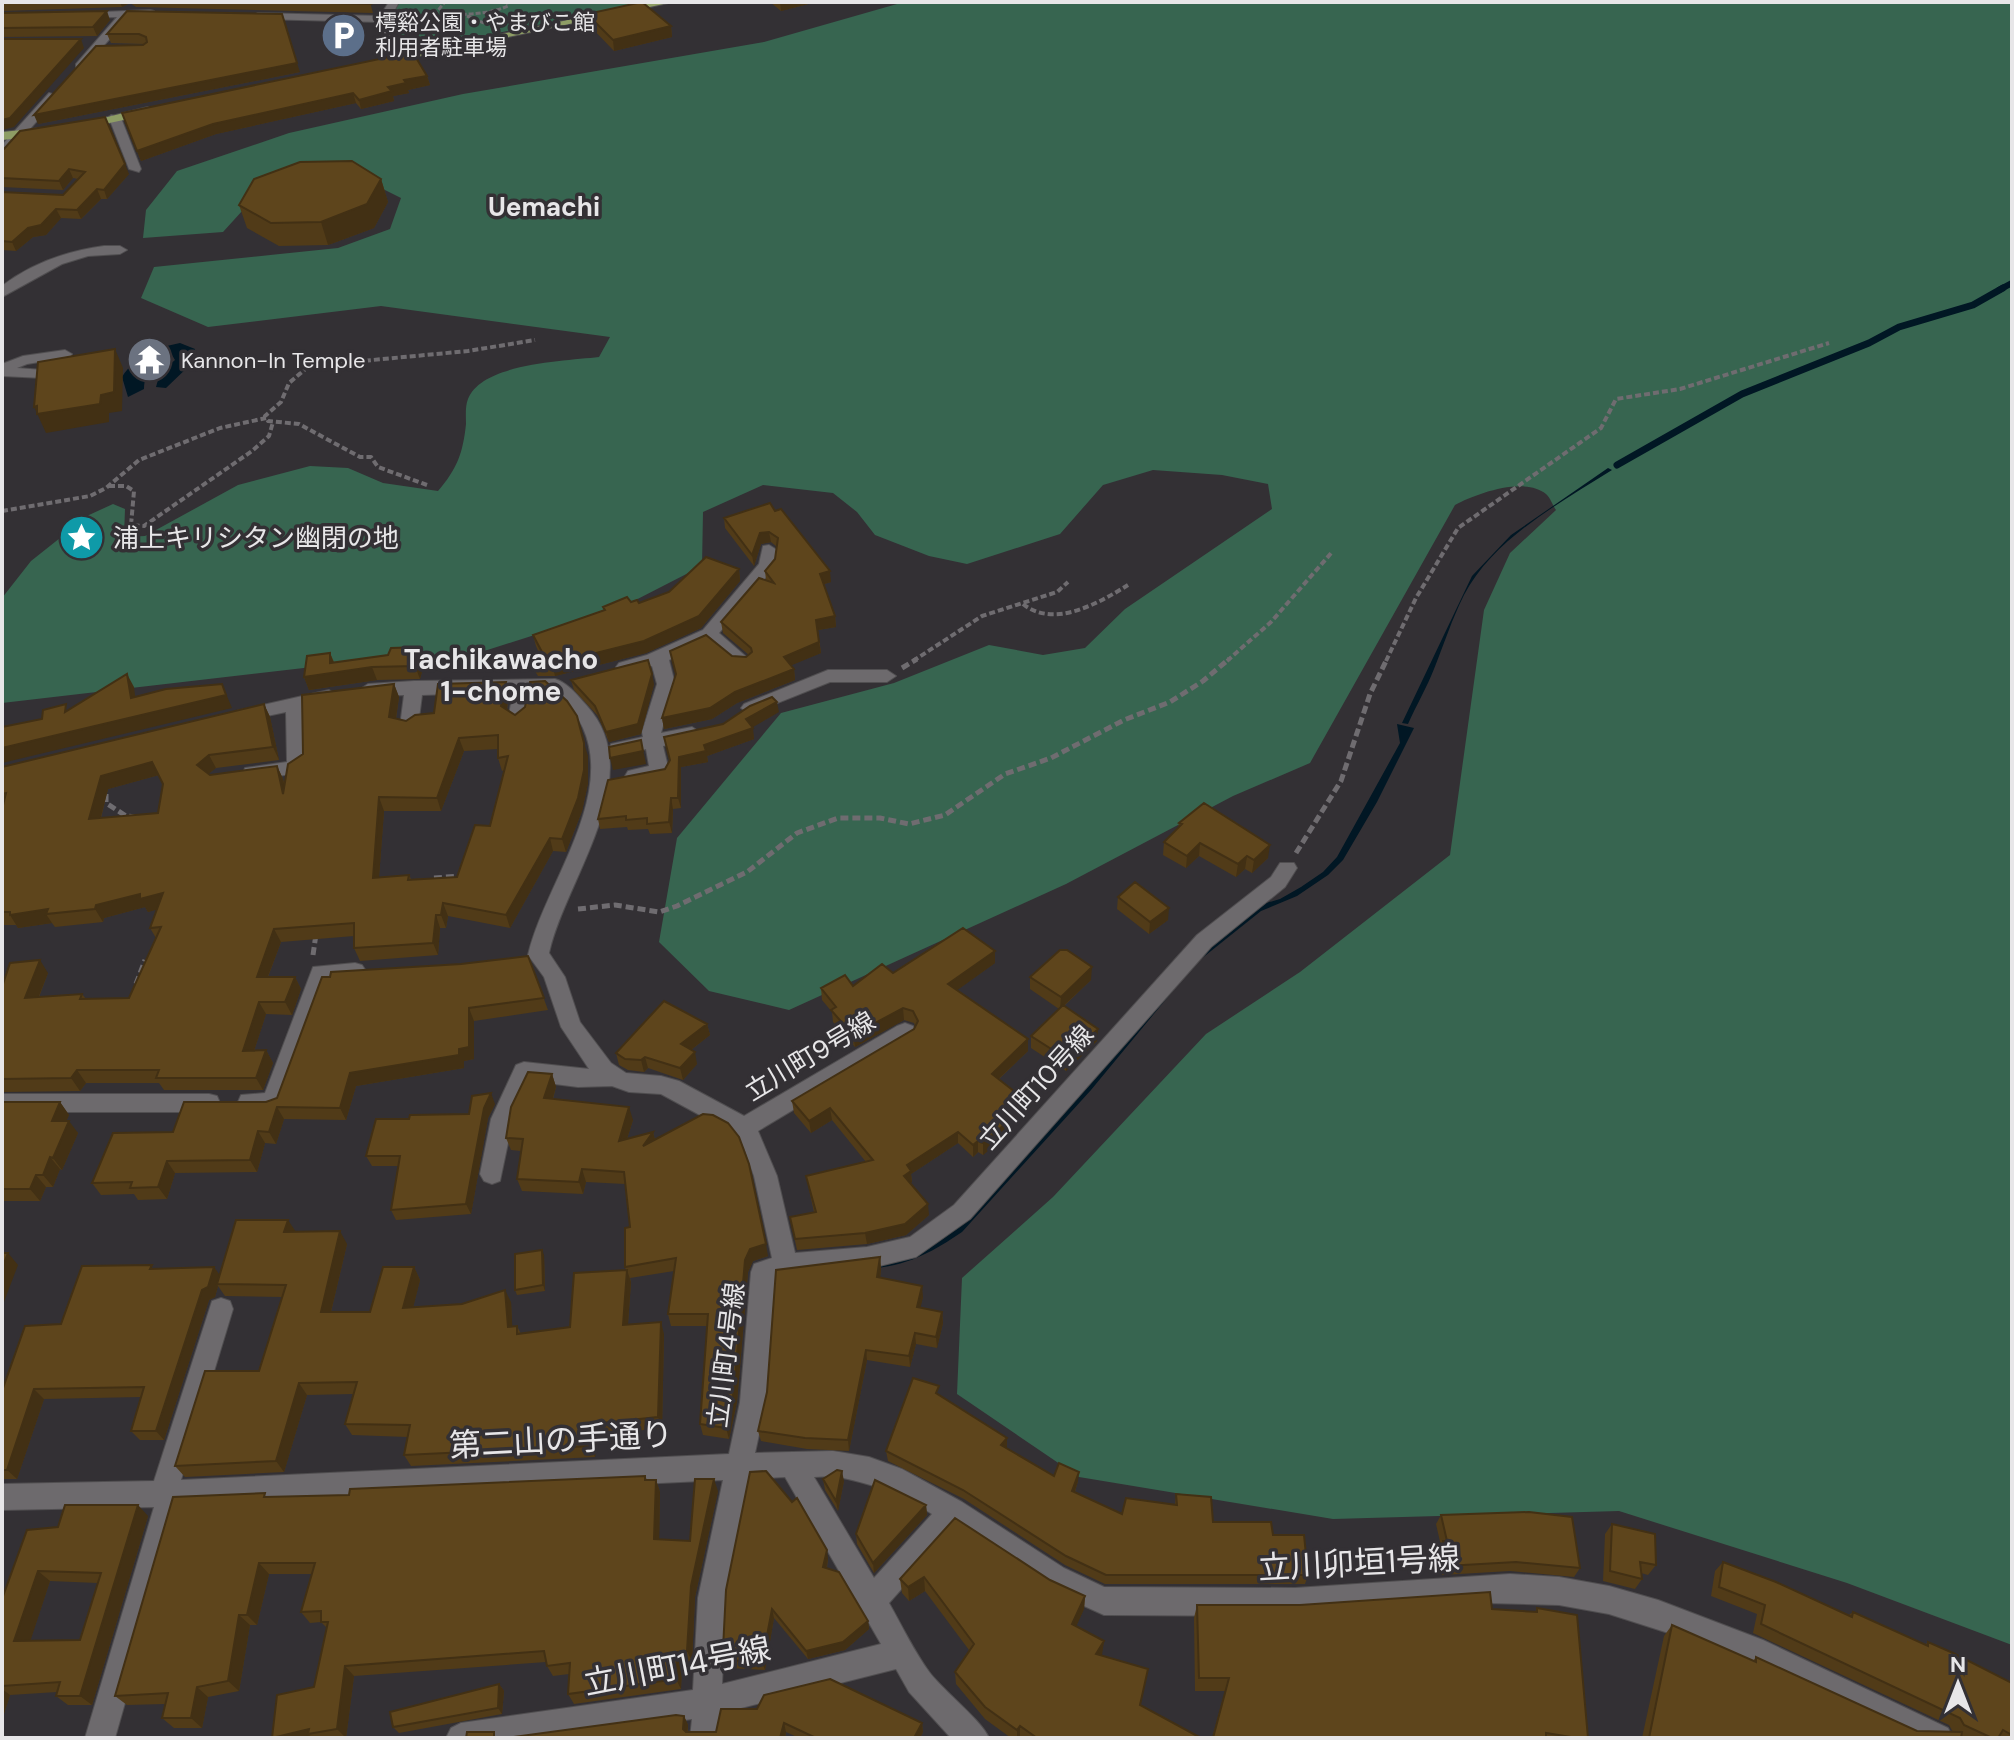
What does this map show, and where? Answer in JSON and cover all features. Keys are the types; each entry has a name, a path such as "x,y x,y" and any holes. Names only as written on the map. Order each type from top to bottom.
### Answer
{"main road":[{"path":"368,64 668,2"},
{"path":"72,127 158,109"},
{"path":"2,136 58,129"}],"street":[{"path":"2,153 137,2"},
{"path":"258,2 245,16 384,19"},
{"path":"384,19 394,2"},
{"path":"74,15 170,14"},
{"path":"384,19 396,47 416,55"},
{"path":"115,118 135,169"},
{"path":"2,293 35,270 59,260 100,250 120,250"},
{"path":"2,371 23,360 65,354"},
{"path":"2,371 43,374 68,370"},
{"path":"611,671 659,657 709,634 767,565 769,550"},
{"path":"709,634 722,642 733,658 742,661"},
{"path":"599,783 660,771 652,722 666,684 659,657"},
{"path":"736,716 828,676 887,676"},
{"path":"222,720 295,702 377,689 562,683 590,723 598,753 599,783 587,831 564,889 530,956 555,971 564,1011 574,1030 588,1051 613,1077 621,1083 670,1087 744,1128 766,1174 773,1220 786,1264"},
{"path":"517,720 523,686"},
{"path":"409,726 414,687"},
{"path":"230,776 297,767 295,702"},
{"path":"598,753 717,727"},
{"name":"立川町10号線","path":"786,1264 867,1258 916,1246 962,1212 1204,941 1278,882 1287,868"},
{"path":"2,1103 273,1102 320,973 382,969"},
{"name":"立川町9号線","path":"744,1128 905,1032"},
{"path":"492,1174 502,1119 524,1071 578,1078 613,1077"},
{"name":"立川町4号線","path":"739,1465 753,1402 763,1272 786,1264"},
{"path":"100,1738 221,1309"},
{"name":"立川卯垣1号線","path":"792,1464 835,1463 881,1473 915,1486 1026,1563 1085,1596 1104,1601 1220,1603 1327,1600 1527,1588 1599,1599 1736,1643 1938,1738"},
{"path":"792,1464 874,1599 919,1682 956,1724 974,1738"},
{"name":"第二山の手通り","path":"2,1497 168,1494 792,1464"},
{"path":"705,1738 712,1598 739,1465"},
{"path":"874,1599 953,1511"},
{"name":"立川町14号線","path":"461,1738 708,1702 904,1653"}],"path":[{"path":"434,15 445,2"},
{"path":"416,55 412,23 422,16 489,13 508,6 507,2"},
{"path":"266,418 281,402 289,383 309,366 468,351 535,340"},
{"path":"1287,868 1341,781 1370,694 1416,598 1458,528 1601,428 1616,399 1680,389 1829,343"},
{"path":"109,486 131,463 220,428 266,418 273,422 299,424 360,457 371,457 378,467 427,485"},
{"path":"2,511 80,498 109,486 126,486 134,491 131,525 144,526 252,451 269,436 273,422"},
{"path":"570,913 597,905 624,905 644,912 659,912 677,906 747,872 797,833 838,818 880,818 909,824 945,815 1005,774 1051,758 1124,720 1170,702 1203,681 1271,622 1333,551"},
{"path":"887,676 982,616 1057,592 1068,582"},
{"path":"1023,603 1028,610 1036,612 1070,611 1098,604 1128,585"},
{"path":"106,789 106,803 126,816 145,818"},
{"path":"427,879 457,876 472,879"},
{"path":"316,930 312,972 320,973"},
{"path":"134,989 145,960"}],"green space":[{"path":"400,2 652,2 413,50 403,46 390,17"},
{"path":"904,2 2012,2 2012,1645 1847,1583 1619,1511 1333,1519 1079,1477 957,1394 962,1278 1053,1197 1206,1034 1300,972 1450,855 1484,610 1510,553 1556,510 1547,495 1537,489 1500,489 1455,505 1310,763 1233,796 1066,884 789,1010 709,991 659,942 677,838 781,713 894,683 989,645 1043,655 1085,648 1125,609 1272,509 1268,484 1222,475 1153,470 1103,485 1060,534 967,564 929,556 875,535 857,512 833,493 763,485 703,512 702,566 622,607 478,653 347,663 2,703 2,598 31,561 89,515 113,504 125,509 124,537 145,536 238,485 310,466 348,468 383,483 438,491 461,452 467,402 476,387 490,378 526,366 599,357 610,337 381,306 208,327 141,298 154,267 338,248 390,229 401,198 361,178 253,199 223,232 143,238 146,210 177,171 289,133 463,94 764,42"}],"water":[{"path":"180,343 195,349 190,365 166,388 156,387 160,373 175,360 172,355 168,356 150,369 144,389 128,397 122,377 128,369 155,350"},
{"path":"1608,468 1612,470 1550,509 1492,556 1464,595 1408,724 1402,723 1472,576 1511,535"},
{"path":"1397,724 1414,728 1377,802 1343,860 1328,875 1297,896 1261,911 1196,963 1091,1090 962,1232 920,1256 884,1267 846,1269 799,1266 924,1249 1173,980 1256,906 1280,899 1301,887 1323,872 1337,857 1400,743"}],"building":[{"path":"281,2 370,2 371,4"},
{"path":"642,2 671,26 613,40 587,14"},
{"path":"107,11 93,27 2,28 2,13"},
{"path":"127,11 282,14 297,63 34,115 96,46 143,45 147,42 146,37 139,34 107,34"},
{"path":"2,39 81,39 10,118 2,120"},
{"path":"408,53 415,56 427,76 388,87 392,91 359,100 353,93 213,124 137,151 122,113"},
{"path":"105,117 125,164 104,190 97,189 77,210 56,209 41,225 28,228 12,242 2,241 2,192 63,195 85,172 69,169 59,181 2,178 2,149 20,131"},
{"path":"352,161 381,179 367,204 321,222 271,223 239,205 254,179 300,162"},
{"path":"115,349 114,392 101,395 100,404 37,414 37,406 34,407 38,362"},
{"path":"770,503 775,511 781,509 830,571 820,574 835,616 816,620 819,642 784,657 794,669 735,692 710,708 662,718 676,674 670,651 706,635 732,656 746,657 752,652 721,622 759,578 774,583 765,571 775,559 778,538 769,532 760,533 752,555 724,518"},
{"path":"706,557 739,569 699,616 644,641 552,664 534,665 530,656 542,652 533,635 605,610 603,607 627,597 631,602 637,600 639,603 669,592"},
{"path":"421,647 415,666 372,667 304,677 307,656 330,653 330,663 388,655 391,648"},
{"path":"648,660 652,674 638,724 606,732 595,706 571,680"},
{"path":"127,674 131,698 166,689 222,684 226,695 2,748 2,727 42,719 43,710 66,704 65,712"},
{"path":"545,681 567,701 577,716 584,743 584,770 578,798 562,839 550,838 506,915 443,903 441,915 436,915 433,943 354,948 354,923 274,929 257,977 295,977 285,1002 259,1002 243,1051 266,1050 256,1078 156,1078 159,1070 77,1070 71,1078 2,1079 2,987 10,963 40,960 25,998 82,994 80,999 129,998 161,927 150,928 163,893 140,899 140,894 96,905 95,909 46,914 48,909 10,915 10,912 2,912 2,809 6,793 2,794 2,767 264,704 273,747 209,755 197,765 210,775 277,766 283,794 288,764 303,754 302,695 394,684 389,717 406,721 415,715 434,713 438,684 506,682 501,706 515,715 525,707 530,682","holes":["498,735 498,758 508,756 490,826 475,825 457,877 408,880 409,875 373,878 379,797 437,798 459,738","152,762 163,784 158,813 89,819 101,776"]},
{"path":"772,697 777,702 746,719 753,728 704,745 706,751 679,757 678,798 671,798 669,822 647,824 647,818 626,820 626,816 598,819 608,780 665,769 670,760 664,737 723,724 750,706"},
{"path":"641,740 643,751 610,758 609,747"},
{"path":"1204,803 1270,845 1254,860 1247,856 1238,864 1200,843 1187,856 1164,842 1182,824 1179,823"},
{"path":"1135,882 1169,908 1150,922 1118,897"},
{"path":"963,928 995,951 948,984 1028,1039 992,1074 1019,1095 996,1117 1005,1124 983,1143 978,1141 973,1145 958,1132 907,1165 911,1171 904,1176 928,1204 905,1224 865,1233 795,1239 790,1217 816,1212 806,1176 873,1160 830,1108 809,1121 792,1101 914,1029 918,1021 913,1011 903,1008 853,1035 831,1010 836,1007 821,988 845,975 853,986 882,964 893,973"},
{"path":"1060,950 1067,950 1092,967 1061,997 1030,977"},
{"path":"528,956 544,998 469,1008 469,1047 459,1049 459,1055 350,1073 340,1108 277,1107 269,1132 258,1131 250,1160 167,1161 158,1187 130,1188 132,1182 92,1183 113,1133 173,1132 184,1102 266,1102 277,1098 322,977 330,977 331,972 461,964"},
{"path":"664,1001 707,1024 681,1044 695,1052 680,1068 645,1057 641,1060 625,1059 616,1053"},
{"path":"1063,1005 1098,1029 1067,1059 1031,1036"},
{"path":"528,1072 552,1074 544,1098 629,1107 619,1141 653,1132 643,1146 703,1114 713,1115 728,1123 739,1137 749,1164 766,1244 750,1249 745,1260 734,1390 726,1428 700,1424 708,1314 668,1314 676,1258 625,1267 625,1228 630,1227 624,1172 582,1169 579,1182 517,1179 523,1139 506,1138 511,1107"},
{"path":"491,1093 484,1108 466,1204 391,1210 400,1156 366,1156 376,1119 469,1114 472,1096"},
{"path":"2,1102 60,1102 52,1121 69,1121 53,1158 50,1157 43,1175 36,1175 30,1189 2,1189"},
{"path":"236,1220 288,1220 284,1232 340,1231 321,1312 370,1312 383,1267 414,1267 403,1308 462,1304 505,1290 508,1327 517,1326 517,1334 570,1327 574,1273 627,1270 623,1325 661,1322 658,1417 593,1424 591,1446 404,1455 410,1425 345,1424 357,1382 299,1383 276,1461 175,1466 205,1371 259,1371 286,1285 217,1284"},
{"path":"542,1250 543,1285 515,1290 515,1254"},
{"path":"2,1253 8,1253 2,1268"},
{"path":"880,1257 877,1277 922,1286 917,1307 942,1312 936,1337 915,1333 909,1356 866,1350 848,1440 758,1431 767,1392 776,1270"},
{"path":"152,1265 150,1269 214,1267 208,1287 202,1290 156,1431 131,1431 144,1387 34,1389 7,1470 2,1470 2,1391 25,1326 61,1324 82,1266"},
{"path":"913,1378 939,1386 936,1393 1007,1438 1001,1445 1054,1476 1059,1463 1079,1472 1072,1491 1122,1514 1126,1498 1177,1505 1176,1494 1211,1497 1213,1522 1271,1522 1273,1535 1304,1535 1308,1575 1106,1575 1066,1556 963,1490 886,1451"},
{"path":"837,1470 842,1471 836,1501 823,1479"},
{"path":"766,1471 792,1502 797,1498 827,1550 823,1567 839,1572 868,1621 843,1642 806,1651 772,1609 762,1662 727,1660 730,1648 723,1649 726,1590 750,1472"},
{"path":"645,1476 645,1480 656,1480 654,1539 690,1541 695,1479 714,1479 691,1586 687,1651 677,1652 676,1679 568,1694 570,1663 547,1666 544,1651 345,1666 337,1729 308,1734 309,1729 272,1738 277,1695 314,1687 328,1622 321,1622 321,1611 301,1612 315,1563 259,1563 247,1615 239,1615 228,1681 197,1687 191,1718 162,1718 168,1693 115,1696 173,1497 265,1493 264,1497 349,1495 350,1489"},
{"path":"875,1480 926,1505 873,1563 856,1534"},
{"path":"65,1505 138,1505 80,1696 56,1696 60,1682 2,1686 2,1599 27,1530 58,1527","holes":["38,1571 101,1573 80,1640 14,1641"]},
{"path":"1529,1512 1572,1517 1580,1568 1516,1562 1446,1566 1443,1541 1447,1541 1441,1515"},
{"path":"955,1518 1050,1580 1085,1596 1072,1624 1104,1641 1096,1654 1148,1669 1140,1705 1201,1738 1037,1738 1020,1726 1017,1730 985,1707 955,1672 974,1644 924,1577 908,1587 900,1579"},
{"path":"1612,1524 1655,1534 1656,1565 1640,1562 1642,1579 1610,1571"},
{"path":"1723,1562 1852,1617 1853,1612 1928,1646 1928,1642 2012,1683 2012,1735 2003,1730 1998,1738 1992,1738 1964,1725 1960,1718 1761,1624 1765,1605 1719,1587"},
{"path":"1490,1592 1492,1609 1537,1612 1537,1608 1577,1615 1588,1738 1546,1733 1546,1738 1213,1738 1229,1678 1199,1678 1197,1605 1300,1605"},
{"path":"1672,1625 1756,1662 1756,1657 1917,1731 1962,1732 1961,1738 1649,1738"},
{"path":"830,1679 922,1723 914,1738 816,1738 784,1723 780,1738 506,1738 676,1715 684,1716 683,1729 686,1732 716,1732 721,1709 757,1709 764,1695"},
{"path":"499,1684 498,1708 393,1727 390,1712"},
{"path":"467,1732 494,1732 494,1738 466,1738"}],"waterway":[{"path":"1999,290 2012,283"},
{"path":"1617,465 1742,394 1869,343 1899,327 1973,305 2003,288"}],"place":[{"name":"樗谿公園・やまびこ館 利用者駐車場","path":"344,35"},
{"name":"Kannon-In Temple","path":"150,360"},
{"name":"浦上キリシタン幽閉の地","path":"82,538"}],"district":[{"name":"Uemachi","path":"544,207"},
{"name":"Tachikawacho 1-chome","path":"501,675"}]}
